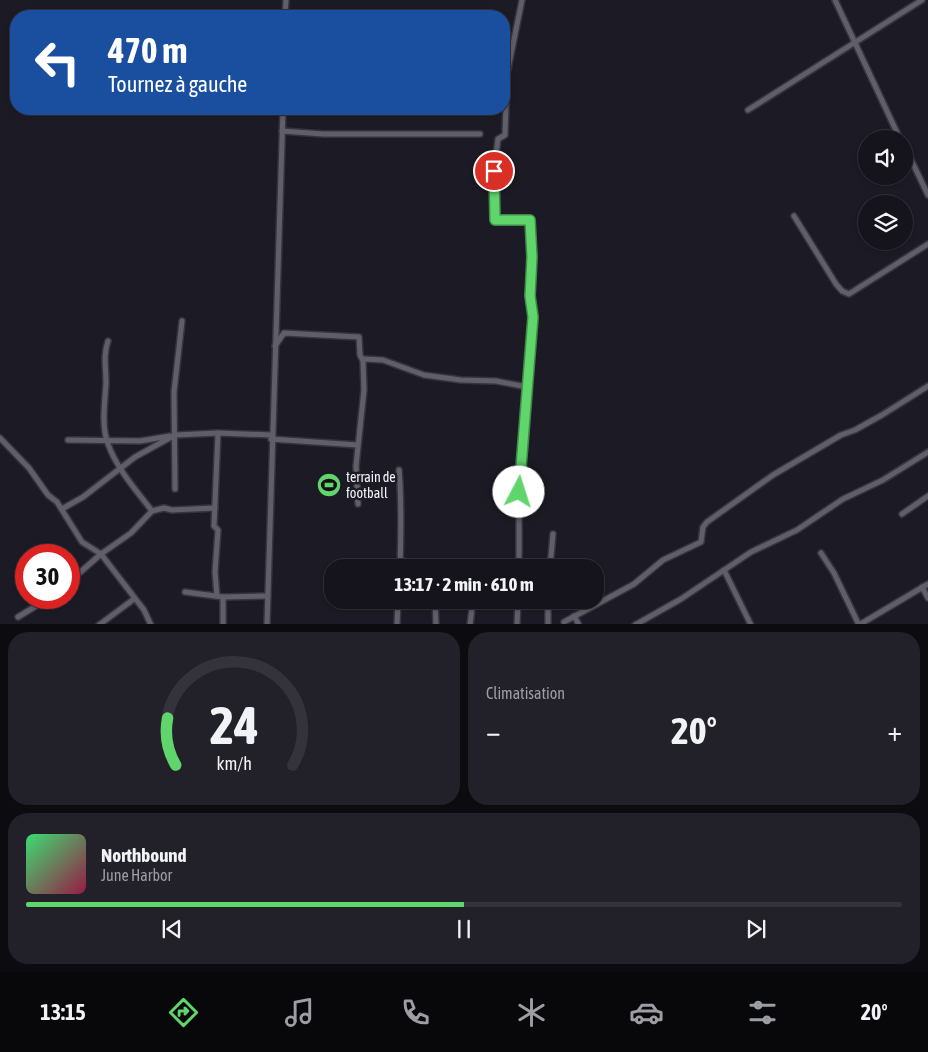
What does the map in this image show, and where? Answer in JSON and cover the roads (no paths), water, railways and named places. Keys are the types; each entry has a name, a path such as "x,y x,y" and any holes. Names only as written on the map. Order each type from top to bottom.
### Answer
{"street":[{"path":"510,59 522,0"},
{"path":"835,0 856,41 896,130"},
{"path":"748,110 922,0"},
{"path":"267,624 283,115"},
{"path":"506,115 505,135 498,138 493,194 495,220 530,220 532,257 530,296 533,317 519,492 519,559"},
{"path":"282,131 323,134 480,134"},
{"path":"913,165 928,196"},
{"path":"794,216 836,284 842,292 848,294 928,244"},
{"path":"175,488 176,435 174,392 182,321"},
{"path":"275,332 359,337 360,356 363,359 363,402 358,445 358,504"},
{"path":"275,346 284,333"},
{"path":"108,341 104,354 106,367 104,421 107,443 120,468 152,511"},
{"path":"363,359 383,360 424,375 461,380 496,381 527,387"},
{"path":"564,622 634,584 663,560 701,542 703,527 707,522 774,475 841,435 882,416 928,386"},
{"path":"217,596 215,572 218,530 214,526 218,432"},
{"path":"68,440 107,443 140,442 176,435 218,432 358,445"},
{"path":"62,509 83,497 135,456 176,435"},
{"path":"0,438 35,475 48,495 62,509 82,542 101,554 144,610 151,624"},
{"path":"635,624 681,598 751,552 797,530 843,499 883,480 928,452"},
{"path":"399,470 402,506 400,559"},
{"path":"902,514 928,496"},
{"path":"80,572 131,532 152,511 164,508 172,510 215,508"},
{"path":"551,559 553,534"},
{"path":"820,554 834,573 859,624 928,584"},
{"path":"724,570 752,624"},
{"path":"922,587 928,598"},
{"path":"185,592 223,597 268,596"},
{"path":"223,597 223,624"},
{"path":"99,624 134,599"},
{"path":"18,617 31,609"},
{"path":"397,624 398,609"},
{"path":"435,609 436,624"},
{"path":"470,624 471,609"},
{"path":"517,624 518,609"},
{"path":"548,609 548,624"},
{"path":"574,616 579,624"}],"place":[{"name":"terrain de football","path":"329,485"}]}
